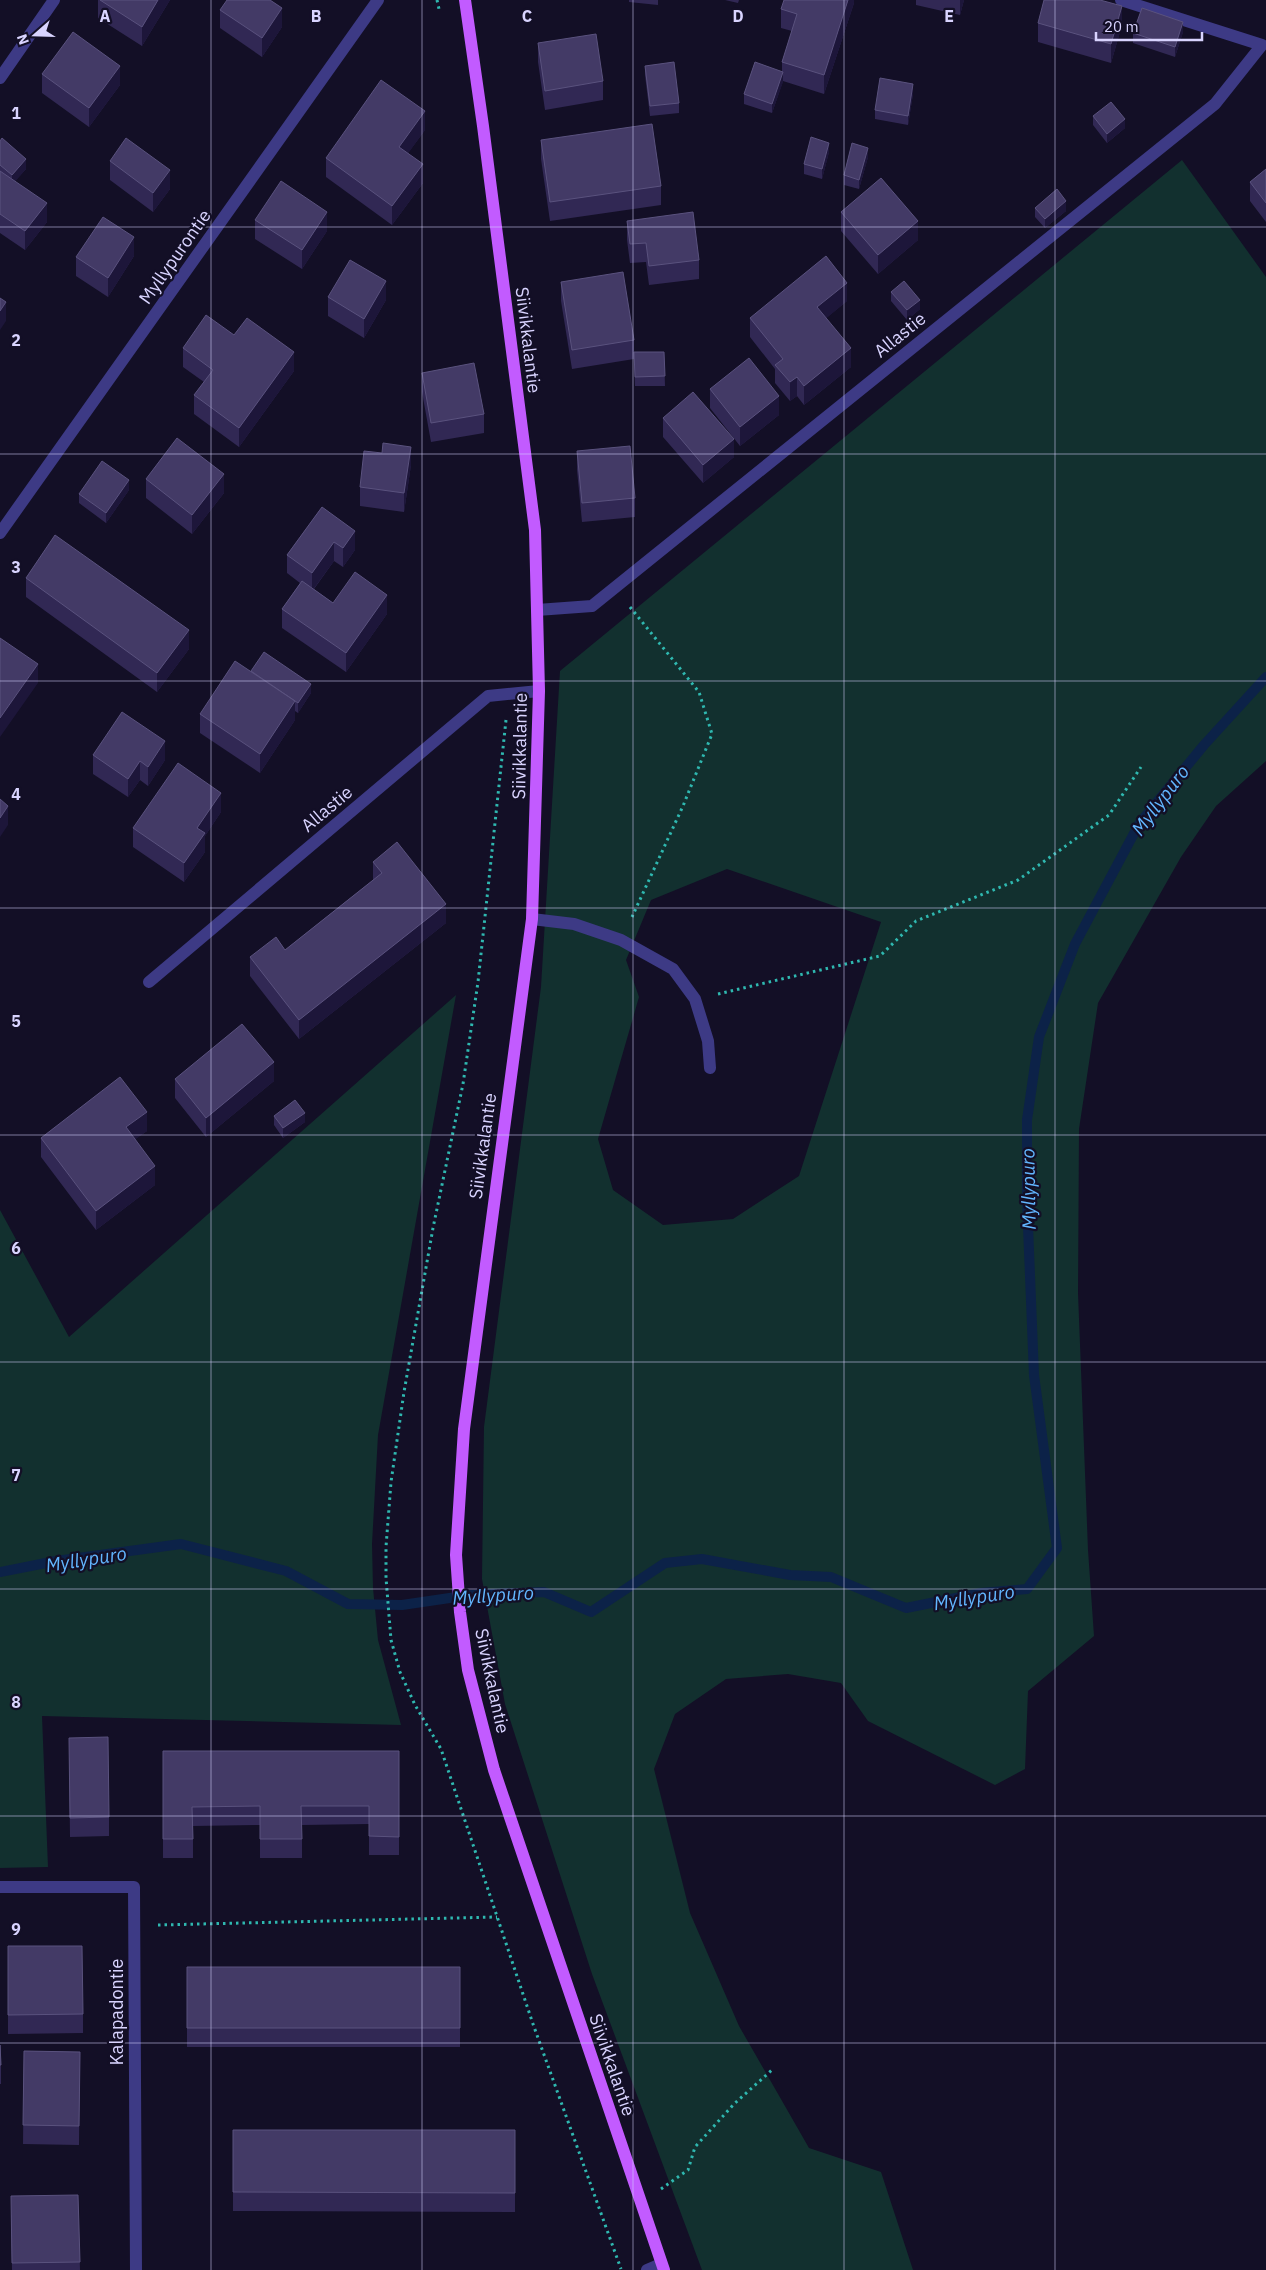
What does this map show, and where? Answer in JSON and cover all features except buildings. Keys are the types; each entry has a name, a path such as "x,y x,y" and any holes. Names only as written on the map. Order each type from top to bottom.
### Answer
{"main road":[{"name":"Siivikkalantie","path":"465,0 484,126 535,530 539,691 532,919 464,1428 456,1555 460,1612 468,1670 494,1770 662,2267"}],"street":[{"path":"0,78 54,0"},
{"name":"Myllypurontie","path":"0,534 378,0"},
{"name":"Allastie","path":"537,610 592,606 1215,104 1262,45 1121,0"},
{"name":"Allastie","path":"149,982 488,696 539,691"},
{"path":"532,919 574,924 621,940 672,969 695,999 708,1041 710,1068"},
{"name":"Kalapadontie","path":"0,1887 134,1887 136,2270"},
{"path":"647,2270 662,2267"}],"path":[{"path":"437,0 441,18"},
{"path":"614,588 699,692 712,734 683,806 621,940"},
{"path":"509,693 478,982 463,1084 433,1228 404,1392 391,1482 386,1547 386,1578 391,1640 406,1687 440,1749 497,1917 622,2270"},
{"path":"695,999 880,956 916,921 1018,880 1109,815 1141,767"},
{"path":"134,1926 497,1917"},
{"path":"643,2211 660,2190 688,2170 695,2147 734,2104 773,2069"}],"green space":[{"path":"1182,160 1266,277 1266,761 1216,806 1181,857 1098,1003 1079,1129 1078,1293 1088,1550 1094,1636 1028,1691 1025,1769 995,1785 868,1721 841,1683 788,1674 726,1679 675,1714 654,1769 690,1913 739,2026 809,2148 881,2172 913,2270 702,2270 592,1974 505,1704 482,1579 484,1427 541,987 560,671","holes":["727,869 881,922 799,1176 733,1219 663,1225 613,1190 598,1139 639,997 626,960 651,900"]},
{"path":"456,995 378,1435 372,1544 373,1588 378,1640 401,1725 42,1716 48,1867 0,1868 0,1210 69,1337"}],"waterway":[{"name":"Myllypuro","path":"0,1572 56,1561 181,1544 286,1571 348,1604 402,1605 470,1595 544,1592 591,1612 665,1563 702,1559 790,1575 831,1577 906,1608 981,1593 1027,1589 1057,1548 1034,1375 1027,1201 1027,1120 1039,1037 1075,944 1139,824 1204,745 1266,677"}]}
